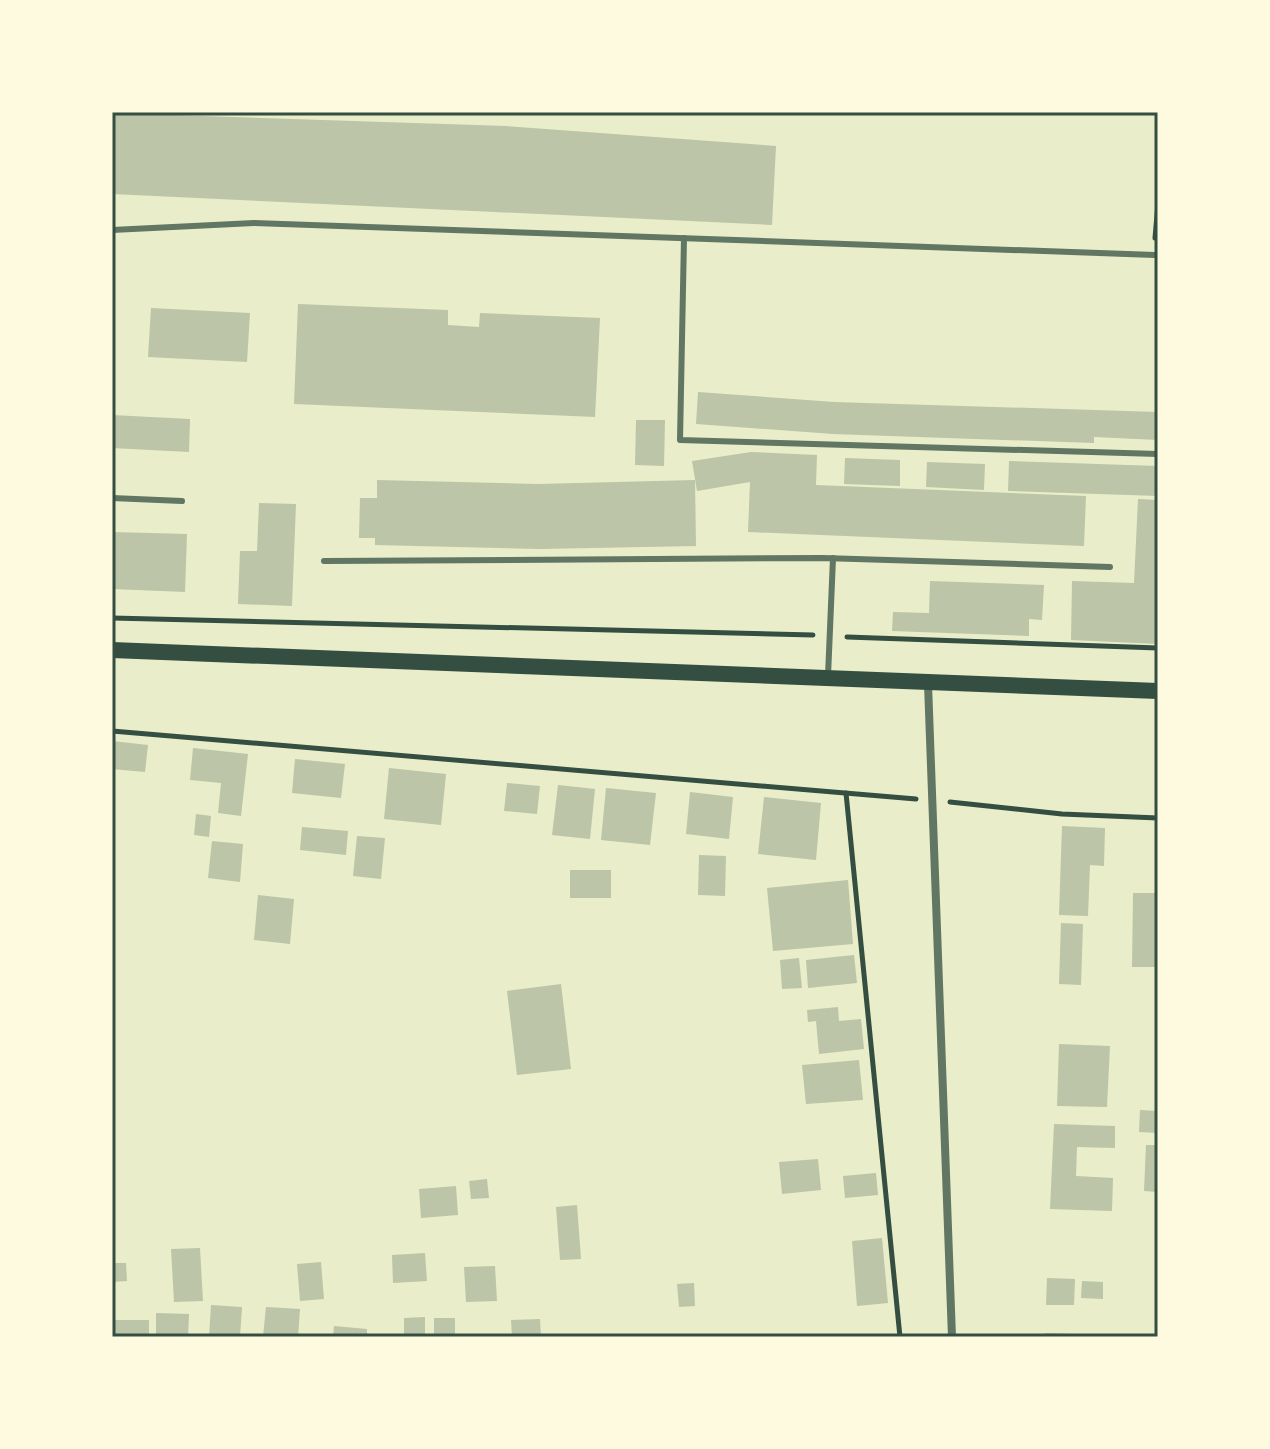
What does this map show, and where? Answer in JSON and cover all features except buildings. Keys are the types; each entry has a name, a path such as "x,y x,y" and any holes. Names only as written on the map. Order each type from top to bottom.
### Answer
{"main road":[{"path":"112,650 1158,691"}],"street":[{"path":"928,684 952,1337"}],"lane":[{"path":"112,230 254,223 1155,255"},
{"path":"684,238 680,440 1158,454"},
{"path":"112,498 182,501"},
{"path":"324,561 833,558 1110,567"},
{"path":"828,679 833,558"}],"path":[{"path":"1155,255 1158,203"},
{"path":"112,618 830,636 1158,648"},
{"path":"112,731 932,800 1062,814 1158,818"},
{"path":"846,793 900,1337"}]}
